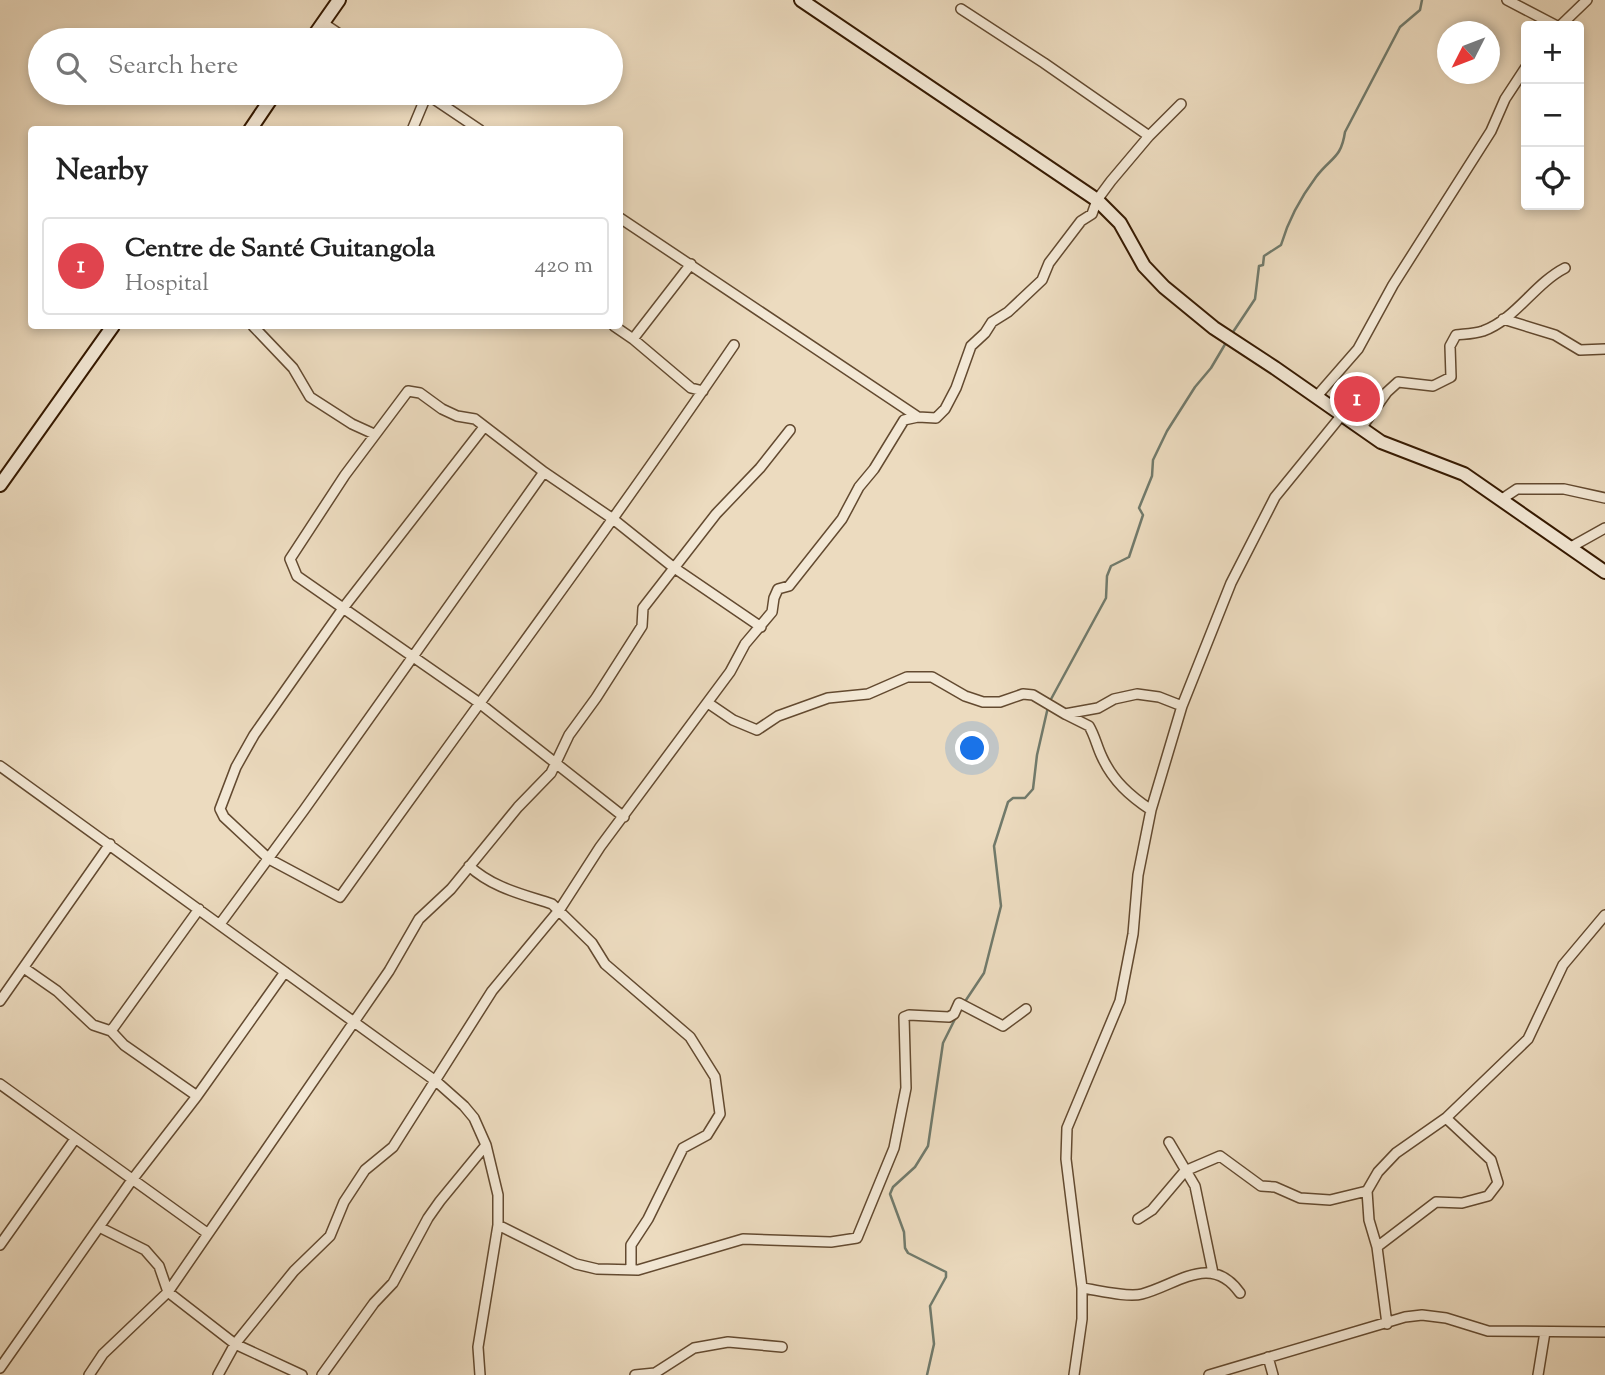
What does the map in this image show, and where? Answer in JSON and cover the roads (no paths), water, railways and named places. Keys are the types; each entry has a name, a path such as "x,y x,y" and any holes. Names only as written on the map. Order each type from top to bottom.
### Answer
{"street":[{"path":"319,28 339,0"},
{"path":"801,0 1097,200 1119,223 1144,266 1164,287 1214,328 1381,442 1464,474 1605,572"},
{"path":"1507,0 1548,21"},
{"path":"1564,21 1587,0"},
{"path":"961,9 1149,136"},
{"path":"323,23 330,28"},
{"path":"1317,396 1358,349 1393,285 1492,131 1505,99 1521,75"},
{"path":"218,1375 236,1344 294,1271 330,1236 344,1202 365,1170 393,1147 437,1082 492,991 560,909 600,847 730,673 745,644 772,612 778,589 789,586 842,519 859,487 874,469 904,420 918,417 936,418 945,409 964,370 971,346 992,322 1008,312 1042,280 1049,263 1081,222 1092,214 1097,200 1149,136 1181,104"},
{"path":"253,126 267,105"},
{"path":"414,126 421,105"},
{"path":"444,105 474,126"},
{"path":"623,220 918,417"},
{"path":"633,339 691,264"},
{"path":"1362,427 1398,382 1433,386 1451,377 1450,346 1456,335 1482,331 1503,319 1549,276 1564,268"},
{"path":"1503,319 1555,335 1580,350 1605,349"},
{"path":"0,485 111,329"},
{"path":"256,329 293,368 310,397 352,424 374,434"},
{"path":"618,329 691,388 703,391"},
{"path":"484,426 344,607 242,755 220,809 224,817 269,859 340,897 478,702 613,519 734,345"},
{"path":"624,817 478,702 297,576 290,559 374,434 408,391 413,391 457,416 475,419 544,472 613,519 673,567 761,627"},
{"path":"1074,1375 1082,1319 1082,1288 1066,1159 1067,1128 1120,1001 1133,934 1138,875 1151,810 1182,706 1231,583 1275,497 1341,416"},
{"path":"89,1375 103,1354 168,1292 389,971 419,919 451,889 518,807 551,773 569,735 642,626 643,608 716,514 790,430"},
{"path":"220,925 544,472"},
{"path":"1502,499 1517,489 1564,489 1605,498"},
{"path":"1571,547 1605,528"},
{"path":"708,703 733,720 757,730 778,716 828,698 867,694 907,677 932,677 965,696 982,702 1000,702 1023,694 1033,695 1089,726 1101,757 1114,778 1129,796 1151,810"},
{"path":"1065,714 1098,708 1114,699 1137,694 1159,697 1182,706"},
{"path":"0,766 437,1082 474,1118 486,1145 498,1195 498,1225 478,1347 480,1375"},
{"path":"0,1001 110,845"},
{"path":"469,866 499,887 560,909 592,943 605,964 690,1037 715,1077 720,1115 707,1135 682,1148 648,1219 631,1245 631,1270"},
{"path":"111,1031 199,909"},
{"path":"1387,1324 1377,1247 1369,1220 1367,1191 1378,1172 1396,1153 1446,1118 1528,1039 1563,965 1605,915"},
{"path":"24,968 57,991 93,1025 111,1031 124,1045 197,1096"},
{"path":"0,1368 132,1180 197,1096 285,972"},
{"path":"498,1225 576,1264 597,1269 638,1270 743,1239 831,1242 857,1238 894,1148 906,1088 904,1017 948,1017 962,1005 1003,1026 1026,1009"},
{"path":"0,1084 207,1233"},
{"path":"1377,1247 1436,1202 1462,1203 1488,1196 1498,1184 1491,1160 1446,1118"},
{"path":"0,1245 75,1139"},
{"path":"1169,1142 1195,1186 1213,1273"},
{"path":"321,1375 374,1303 393,1283 428,1218 486,1145"},
{"path":"1138,1219 1152,1210 1185,1171 1220,1156 1261,1186 1275,1187 1300,1198 1330,1200 1367,1191"},
{"path":"99,1227 145,1250 159,1266 168,1292 236,1344 302,1375"},
{"path":"1082,1288 1139,1295 1196,1272 1213,1273 1234,1284 1240,1293"},
{"path":"1209,1375 1405,1317 1422,1315 1446,1318 1488,1331 1605,1332"},
{"path":"1538,1375 1545,1332"},
{"path":"635,1375 655,1373 694,1348 728,1342 782,1347"},
{"path":"1268,1357 1273,1375"}],"waterway":[{"path":"1231,335 1255,299 1259,266 1263,265 1264,256 1281,245 1291,218 1305,193 1321,170 1338,153 1345,132 1400,27 1420,10 1422,0"},
{"path":"1050,701 1106,598 1107,576 1111,566 1129,557 1143,515 1139,508 1152,476 1153,460 1167,431 1227,341"},
{"path":"964,1003 984,973 1001,906 994,846 1008,802 1013,798 1025,798 1033,789 1037,755 1048,707"},
{"path":"927,1375 934,1344 930,1306 946,1277 946,1272 908,1253 904,1232 890,1194 893,1187 915,1167 928,1146 943,1043 957,1015"}],"place":[{"name":"Centre de Santé Guitangola","path":"1357,399"}]}
